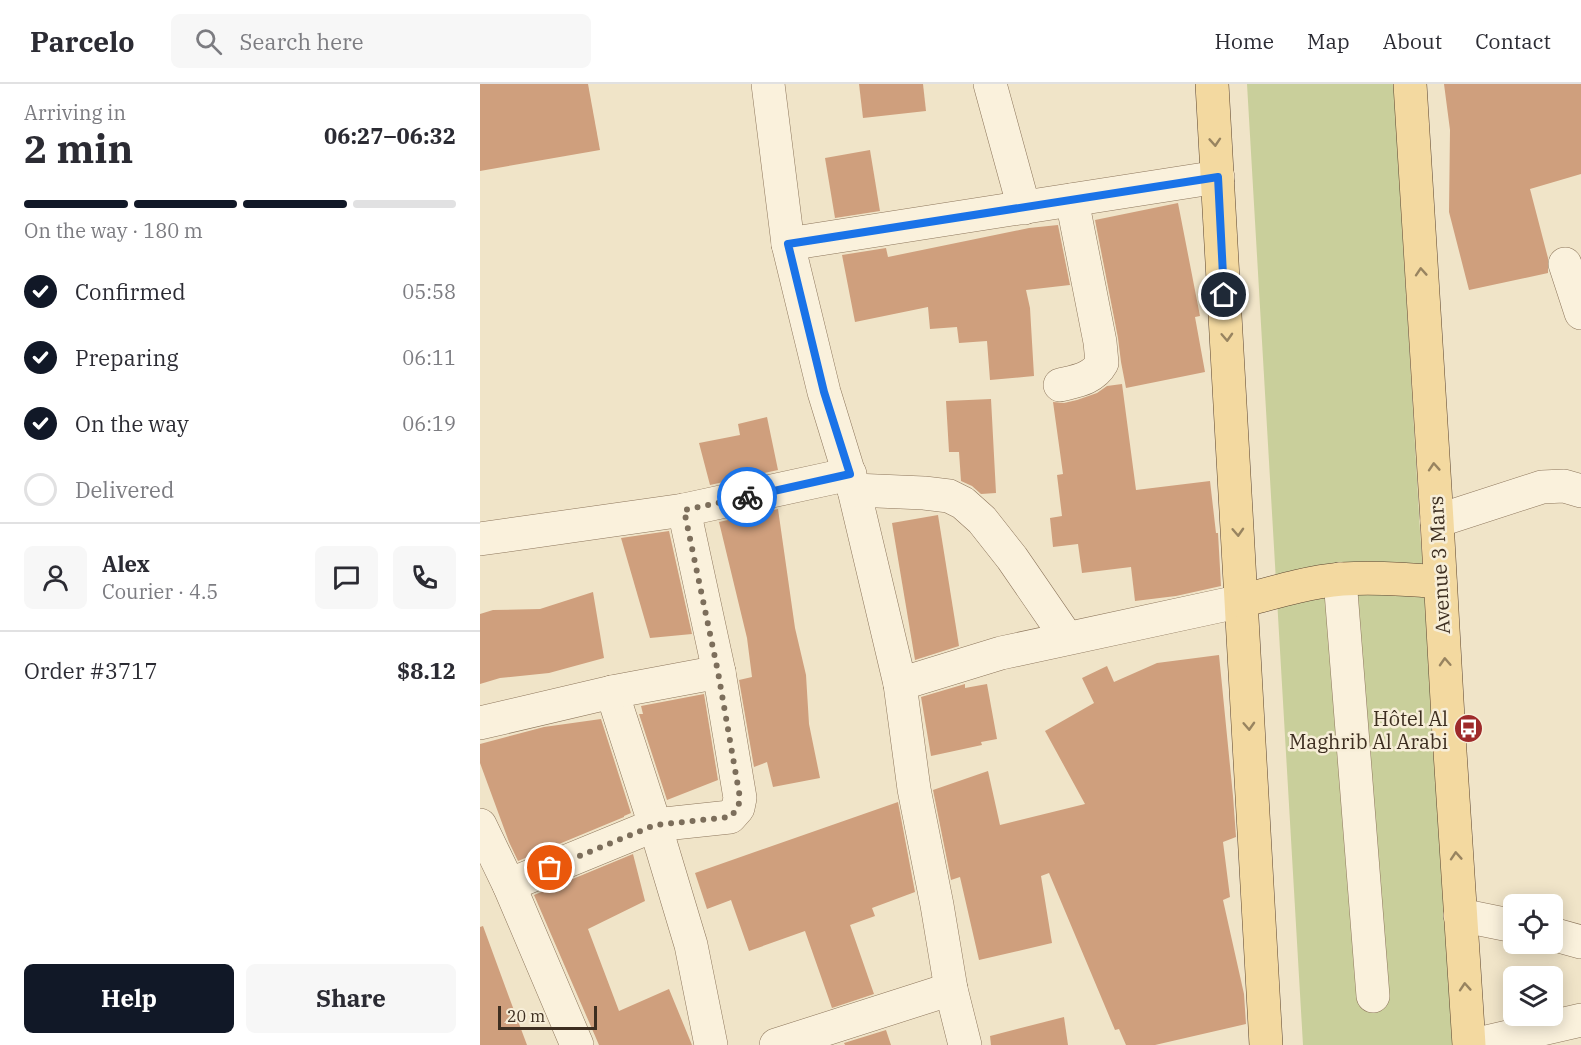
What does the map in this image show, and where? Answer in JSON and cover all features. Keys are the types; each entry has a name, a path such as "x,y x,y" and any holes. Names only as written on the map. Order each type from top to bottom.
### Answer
{"main road":[{"path":"1212,84 1266,1045"},
{"name":"Avenue 3 Mars","path":"1410,84 1460,915 1471,1045"},
{"path":"1242,601 1290,587 1340,579 1390,578 1440,582"}],"street":[{"path":"768,84 788,244 824,392 852,482 900,684 914,789 951,989 965,1045"},
{"path":"990,84 1024,208"},
{"path":"788,244 1218,177"},
{"path":"1060,385 1082,380 1093,374 1102,363 1100,342 1072,200"},
{"path":"1565,264 1581,313"},
{"path":"480,539 684,510 852,482 949,496 963,503 982,520 1012,558 1067,638"},
{"path":"1437,521 1542,487 1564,486 1579,499"},
{"path":"509,885 655,825 730,817 738,808 740,798 718,672 684,510"},
{"path":"1340,579 1373,996"},
{"path":"900,684 1001,653 1242,601"},
{"path":"480,723 612,692 718,672"},
{"path":"612,692 691,945 711,1045"},
{"path":"480,825 509,885 576,1045"},
{"path":"1460,915 1503,924"},
{"path":"1563,937 1581,942"},
{"path":"776,1045 951,989"},
{"path":"1471,1045 1581,1020"}],"green space":[{"path":"1247,84 1394,84 1420,531 1462,1045 1303,1045"}],"building":[{"path":"480,84 588,84 600,150 480,171"},
{"path":"859,84 923,84 926,111 863,118"},
{"path":"1444,84 1581,84 1581,174 1530,189 1548,258 1548,273 1469,290 1449,212 1450,130"},
{"path":"870,150 880,211 835,218 825,158"},
{"path":"1178,203 1200,316 1195,317 1205,372 1126,388 1095,220"},
{"path":"1058,225 1070,285 1026,290 1030,308 1034,376 990,380 987,341 959,343 957,327 930,329 928,307 855,322 842,255 886,248 888,257 1029,228"},
{"path":"1122,384 1136,490 1210,481 1216,533 1218,533 1221,586 1176,596 1135,601 1131,567 1082,573 1078,544 1053,547 1050,518 1062,516 1057,475 1063,474 1053,402 1064,403 1077,400 1097,393 1107,386"},
{"path":"991,399 996,493 981,494 972,486 961,481 959,452 949,452 946,401"},
{"path":"767,417 778,470 710,485 699,443 740,435 738,424"},
{"path":"778,509 795,628 806,675 809,724 820,778 773,787 767,762 754,767 739,680 752,677 747,638 719,522"},
{"path":"938,515 959,646 915,660 892,523"},
{"path":"669,531 692,634 650,638 621,538"},
{"path":"593,592 604,658 549,673 500,678 480,684 480,614 493,610 540,609"},
{"path":"1219,655 1236,837 1223,842 1230,897 1223,900 1244,994 1246,1024 1155,1045 1126,1045 1119,1029 1115,1030 1049,873 1041,876 1052,943 979,960 960,877 951,880 933,790 988,771 1000,825 1085,804 1045,731 1094,703 1082,678 1107,666 1114,682 1157,663"},
{"path":"965,684 965,688 987,684 997,739 981,742 982,745 931,756 921,697"},
{"path":"704,694 718,780 667,800 639,714 643,714 641,706"},
{"path":"601,719 631,813 518,861 480,763 480,744 544,727"},
{"path":"898,802 915,892 872,908 875,916 850,925 874,994 832,1008 805,931 749,951 731,900 707,909 695,873"},
{"path":"633,854 645,901 588,929 619,1011 669,989 692,1045 599,1045 534,895"},
{"path":"483,926 527,1045 480,1045 480,927"},
{"path":"1064,1017 1068,1045 991,1045 990,1036"},
{"path":"886,1030 891,1045 845,1045 844,1043"}],"way so far":[{"path":"550,868 655,825 730,817 738,808 740,798 718,672 684,510 747,497"}],"place":[{"name":"Hôtel Al Maghrib Al Arabi","path":"1469,729"}],"route":[{"path":"747,497 850,474 824,392 788,244 1218,177 1224,295"}]}
